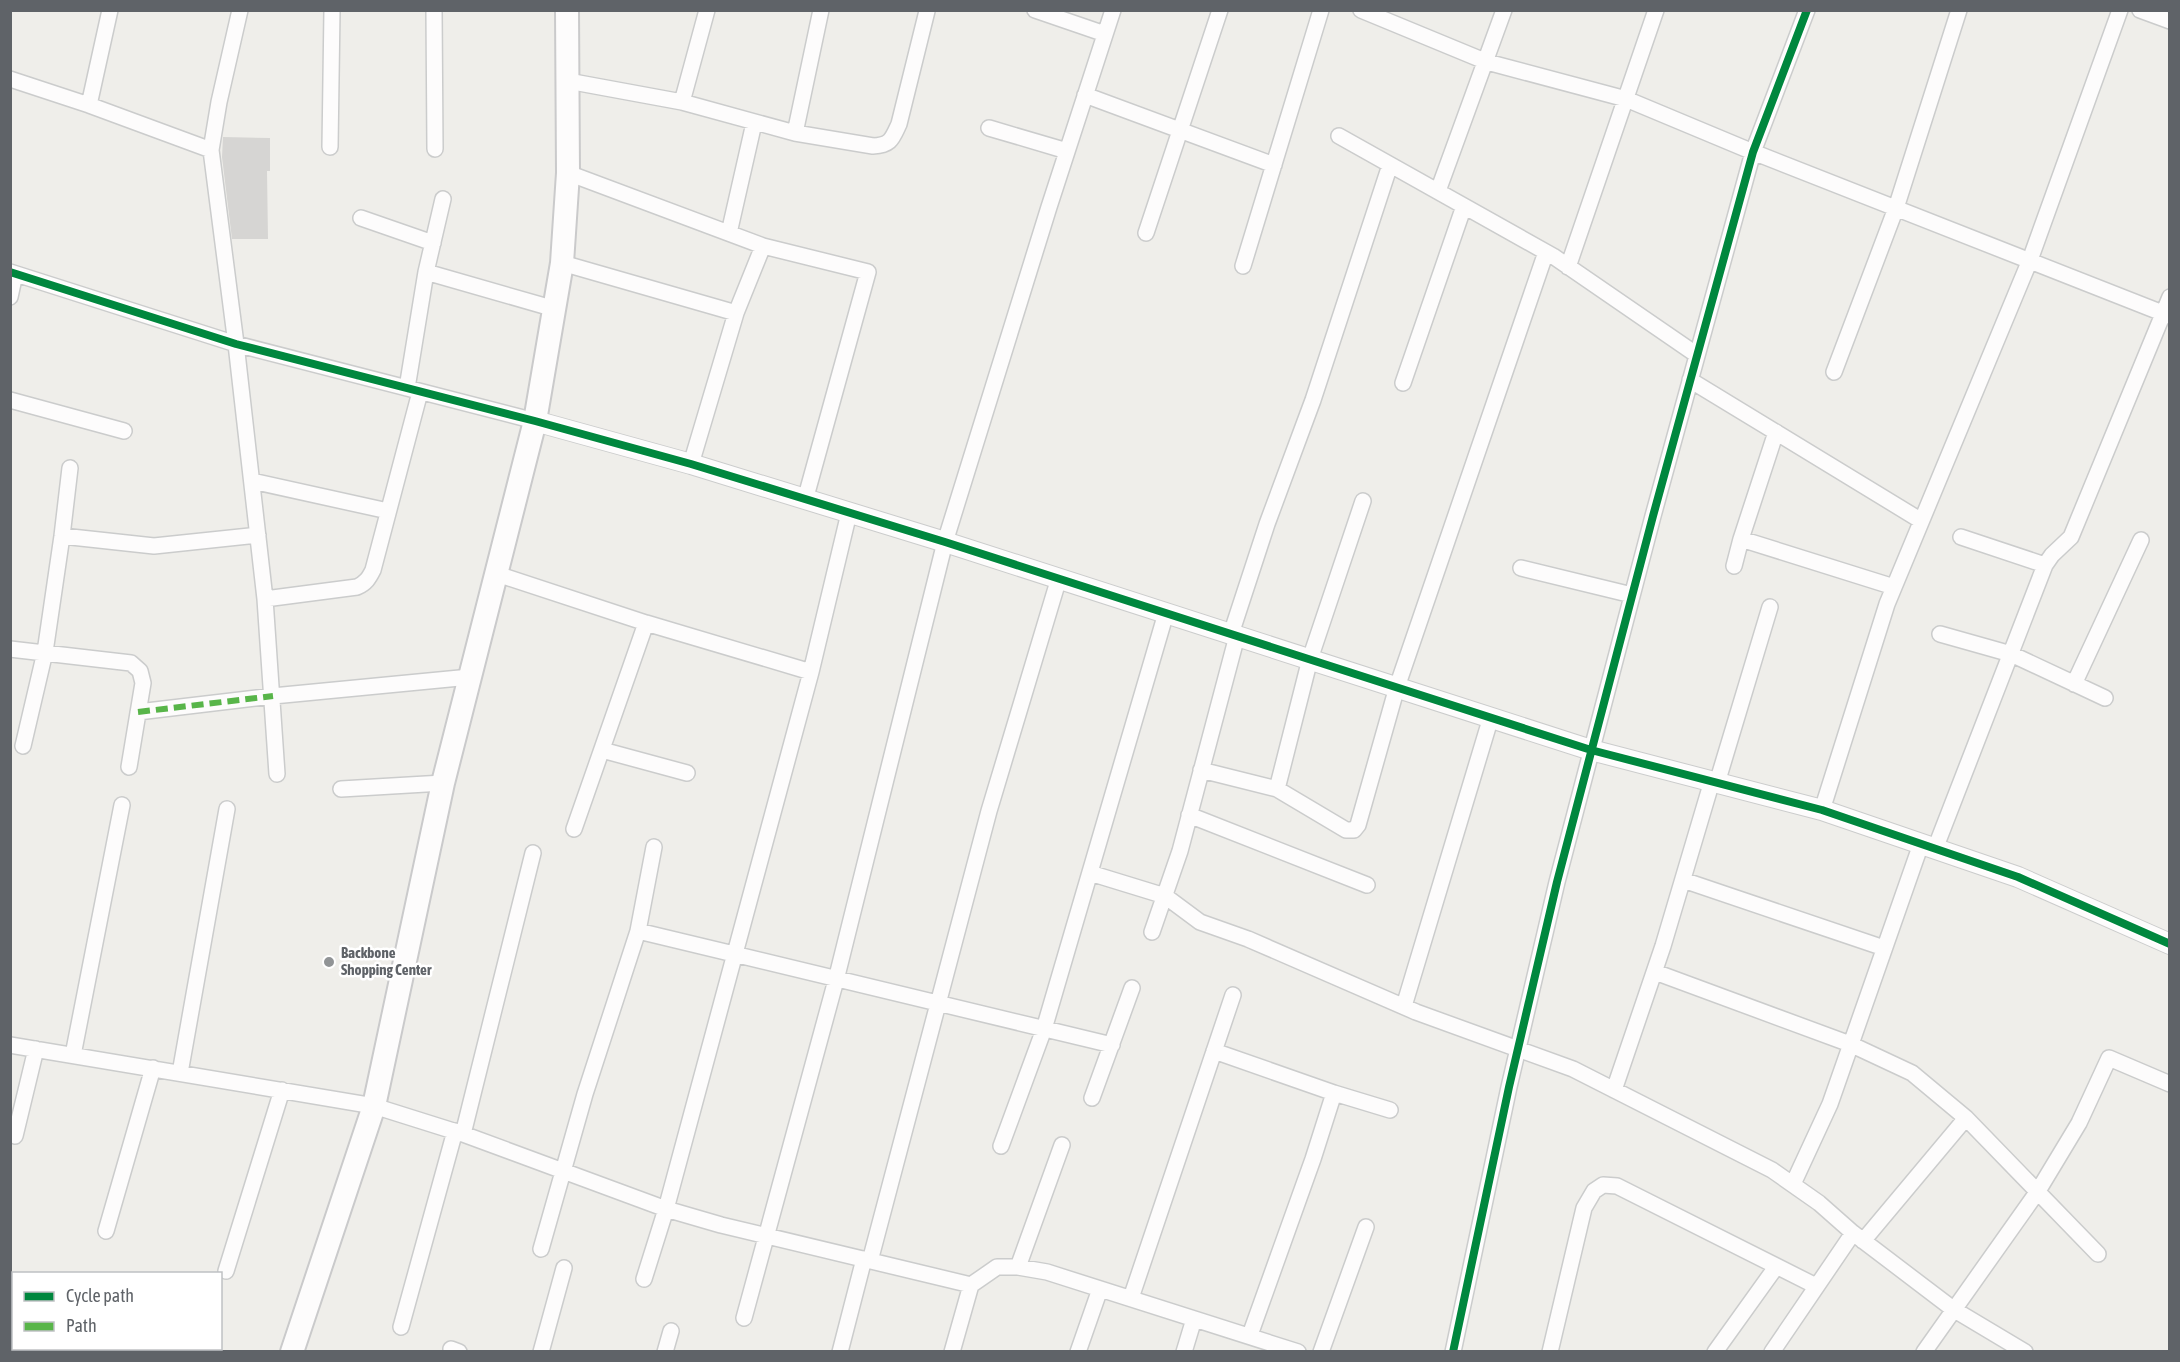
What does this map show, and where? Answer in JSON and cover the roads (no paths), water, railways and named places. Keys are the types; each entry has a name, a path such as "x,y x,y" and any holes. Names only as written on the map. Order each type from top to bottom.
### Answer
{"main road":[{"path":"292,1352 374,1106 443,783 536,421 562,263 568,173 567,10"}],"street":[{"path":"89,105 110,10"},
{"path":"240,10 219,102 211,150 265,599 277,774"},
{"path":"330,147 332,10"},
{"path":"434,10 435,149"},
{"path":"682,102 707,10"},
{"path":"795,133 820,10"},
{"path":"1035,10 1105,34"},
{"path":"744,1318 836,980 945,542 1113,10"},
{"path":"1146,233 1220,10"},
{"path":"1243,266 1321,10"},
{"path":"1361,10 1487,62 1626,99 1753,152 2166,315"},
{"path":"1438,191 1487,62 1504,10"},
{"path":"1569,267 1656,10"},
{"path":"1453,1352 1518,1048 1591,750 1753,152 1807,10"},
{"path":"1834,372 1896,208 1959,10"},
{"path":"1822,810 1894,587 2030,260 2120,10"},
{"path":"2140,10 2169,21"},
{"path":"568,81 682,102 795,133 884,146 892,138 899,124 927,11"},
{"path":"10,79 211,150"},
{"path":"1086,94 1274,165"},
{"path":"729,233 754,123"},
{"path":"989,129 1067,151"},
{"path":"1339,136 1546,252 1697,355"},
{"path":"1152,932 1189,815 1234,635 1267,524 1313,400 1390,165"},
{"path":"568,173 763,246 868,272 806,500"},
{"path":"265,599 357,587 364,584 373,570 414,390 426,272 443,199"},
{"path":"1403,383 1464,206"},
{"path":"361,218 433,243"},
{"path":"691,464 736,313 763,246"},
{"path":"1201,770 1277,789 1346,830 1354,830 1358,825 1397,687 1546,252"},
{"path":"562,263 736,313"},
{"path":"426,272 555,309"},
{"path":"10,297 13,273 236,344 536,421 691,464 1059,578 1591,750 1822,810 2018,877 2169,944"},
{"path":"1793,1184 1830,1104 1884,948 2011,654 2045,565 2071,537 2166,315 2169,297"},
{"path":"1690,380 1920,520"},
{"path":"10,400 124,431"},
{"path":"1734,566 1776,432"},
{"path":"23,746 45,652 70,468"},
{"path":"252,481 388,511"},
{"path":"1277,789 1310,659 1363,501"},
{"path":"644,1279 666,1209 811,672 849,513"},
{"path":"62,537 154,546 258,535"},
{"path":"1961,537 2045,565"},
{"path":"1741,538 1894,587"},
{"path":"2074,684 2141,540"},
{"path":"1521,568 1632,595"},
{"path":"497,574 646,623 811,672"},
{"path":"840,1352 938,1004 989,811 1059,578"},
{"path":"1614,1090 1655,972 1770,607"},
{"path":"1001,1146 1044,1029 1166,613"},
{"path":"574,829 646,623"},
{"path":"1940,634 2011,654 2105,698"},
{"path":"10,649 131,663 140,671 143,682 129,767"},
{"path":"138,712 273,696 470,678"},
{"path":"1404,1006 1491,717"},
{"path":"602,750 687,773"},
{"path":"341,789 443,783"},
{"path":"73,1055 122,805"},
{"path":"180,1073 227,809"},
{"path":"1189,815 1367,885"},
{"path":"541,1249 585,1094 638,931 654,848"},
{"path":"401,1327 459,1132 533,854"},
{"path":"1090,873 1165,896 1200,922 1248,939 1404,1006 1573,1069 1772,1170 1820,1203 1858,1237 1953,1309 2025,1352"},
{"path":"1683,880 1884,948"},
{"path":"638,931 1112,1044"},
{"path":"1655,972 1850,1044 1912,1073 1966,1118 2098,1254"},
{"path":"1092,1098 1132,988"},
{"path":"1131,1298 1233,995"},
{"path":"10,1045 374,1106 459,1132 666,1209 971,1285"},
{"path":"15,1136 36,1049"},
{"path":"1214,1051 1390,1110"},
{"path":"1924,1352 2038,1191 2079,1123 2109,1058 2169,1084"},
{"path":"106,1231 153,1068"},
{"path":"226,1271 282,1090"},
{"path":"1250,1335 1313,1159 1334,1093"},
{"path":"1772,1352 1816,1286 1966,1118"},
{"path":"1018,1267 1062,1145"},
{"path":"1550,1352 1584,1208 1594,1191 1603,1185 1617,1186 1816,1286"},
{"path":"1321,1352 1366,1227"},
{"path":"952,1352 971,1285 997,1267 1018,1267 1047,1272 1298,1352"},
{"path":"1715,1352 1776,1267"},
{"path":"541,1352 564,1268"},
{"path":"1078,1352 1100,1289"},
{"path":"1184,1352 1194,1318"},
{"path":"665,1352 671,1331"}],"place":[{"name":"Backbone Shopping Center","path":"329,962"}]}
